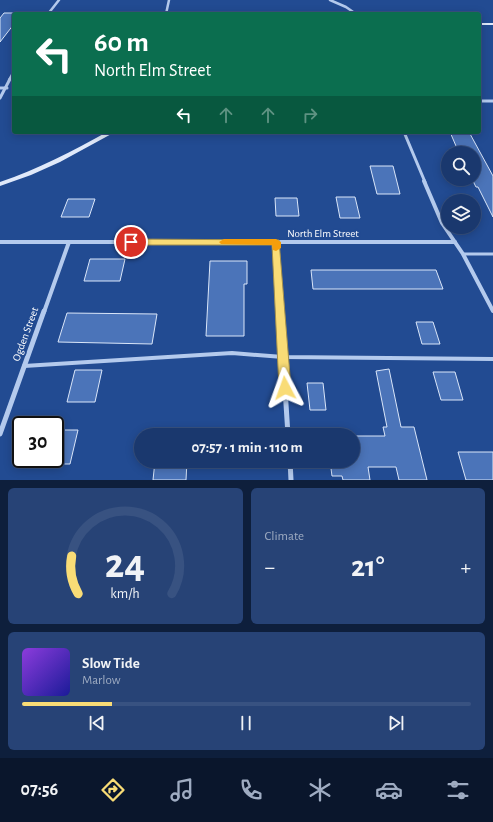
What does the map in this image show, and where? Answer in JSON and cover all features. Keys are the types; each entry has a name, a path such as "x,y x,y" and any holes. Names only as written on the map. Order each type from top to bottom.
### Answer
{"main road":[{"path":"481,24 493,24"},
{"path":"0,184 15,179 72,153 108,134"}],"street":[{"path":"49,12 58,0"},
{"path":"166,12 169,0"},
{"path":"330,0 352,12"},
{"path":"0,98 7,88 12,77"},
{"path":"0,88 7,88"},
{"path":"481,100 493,100"},
{"path":"405,134 442,223 463,254 493,311"},
{"name":"North Elm Street","path":"0,242 455,242"},
{"name":"Ogden Street","path":"0,434 69,242"},
{"path":"276,242 288,428"},
{"path":"290,468 291,480"}],"lane":[{"path":"463,254 493,254"},
{"path":"24,366 232,353 283,357 493,359"}],"building":[{"path":"4,13 12,13 12,27 0,42 0,18"},
{"path":"451,134 470,134 477,146 456,146"},
{"path":"481,154 493,176 493,217 478,187 476,187 481,186"},
{"path":"370,166 393,166 400,194 377,194"},
{"path":"336,197 355,197 360,218 340,218"},
{"path":"275,198 297,198 299,216 276,216"},
{"path":"68,199 95,199 89,217 61,217"},
{"path":"90,259 125,259 120,281 84,281"},
{"path":"210,261 247,261 247,284 244,284 244,336 206,336"},
{"path":"311,270 436,270 443,289 313,289"},
{"path":"67,313 157,314 152,344 58,342"},
{"path":"416,322 433,322 440,344 422,344"},
{"path":"389,369 401,427 414,427 427,480 399,480 396,467 368,467 370,480 343,480 342,476 332,476 331,468 360,468 360,436 385,436 383,427 387,427 376,371"},
{"path":"75,370 102,370 95,402 67,402"},
{"path":"433,372 455,372 463,400 441,400"},
{"path":"307,383 323,383 326,410 310,410"},
{"path":"64,430 78,430 70,464 64,464"},
{"path":"458,452 493,452 493,480 466,480"},
{"path":"154,468 187,468 186,480 153,480"}],"slow traffic":[{"path":"224,242 276,242 276,248"}],"route":[{"path":"131,242 276,242 285,388"}]}
